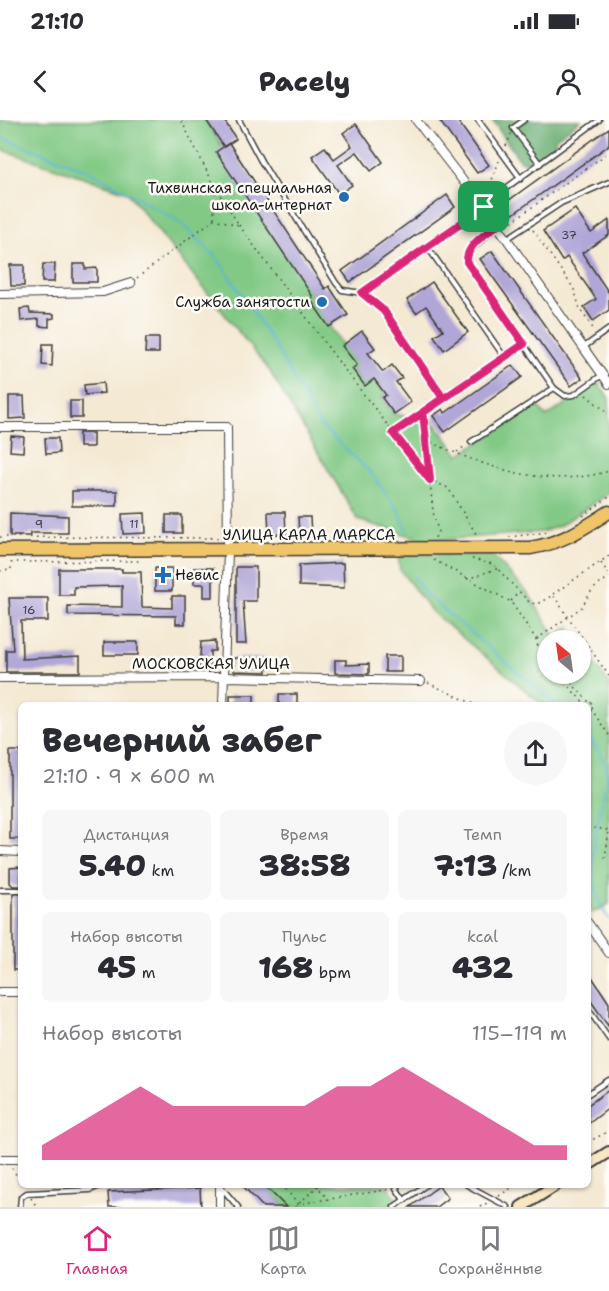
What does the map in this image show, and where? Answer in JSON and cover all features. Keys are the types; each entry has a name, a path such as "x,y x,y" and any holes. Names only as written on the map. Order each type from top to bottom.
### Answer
{"main road":[{"name":"УЛИЦА КАРЛА МАРКСА","path":"0,550 228,544 396,550 530,548 552,545 569,538 609,512"}],"street":[{"path":"416,120 485,206 609,384"},
{"path":"0,294 103,292 131,283"},
{"path":"0,427 227,427 228,544 224,702"},
{"name":"МОСКОВСКАЯ УЛИЦА","path":"0,678 224,677 421,681"},
{"path":"0,851 18,852"},
{"path":"591,927 609,953"},
{"path":"0,992 18,992"},
{"path":"591,1163 609,1152"},
{"path":"220,1188 220,1207"},
{"path":"521,1207 551,1188"}],"lane":[{"path":"239,120 261,161 336,284 342,290 362,293 384,311 443,398 524,344"},
{"path":"478,120 521,179"},
{"path":"524,120 513,128 540,165"},
{"path":"362,293 485,206 599,120"},
{"path":"507,239 561,203 609,182"},
{"path":"499,228 470,249 467,262 554,388 565,396 581,390 603,375"},
{"path":"427,246 505,357"},
{"path":"583,347 609,329"},
{"path":"471,442 554,388"},
{"path":"0,890 18,890"},
{"path":"591,1013 609,1040"},
{"path":"591,1092 609,1080"},
{"path":"20,1207 21,1197 27,1193 95,1188"},
{"path":"222,1188 238,1207"},
{"path":"398,1188 404,1200"},
{"path":"394,1207 422,1188"},
{"path":"473,1188 508,1207"}],"path":[{"path":"181,120 215,187 239,225 430,480 448,488 480,540"},
{"path":"485,206 486,192 513,128"},
{"path":"499,228 609,152"},
{"path":"214,219 215,187"},
{"path":"131,283 214,219"},
{"path":"214,219 239,225"},
{"path":"530,224 574,289 580,309 598,336"},
{"path":"581,390 609,414"},
{"path":"393,433 443,398"},
{"path":"423,412 438,531 433,542"},
{"path":"426,440 497,470 522,476 569,476 609,471"},
{"path":"455,453 471,442"},
{"path":"577,519 609,497"},
{"path":"502,538 551,531"},
{"path":"0,537 228,544"},
{"path":"434,556 434,561 510,602 537,643"},
{"path":"464,558 485,561 499,568 518,593 530,603 537,604 609,556"},
{"path":"536,639 582,607 592,590 609,576 600,562"},
{"path":"466,579 499,568"},
{"path":"510,602 518,593"},
{"path":"553,595 609,676"},
{"path":"421,681 469,702"},
{"path":"566,684 582,702"},
{"path":"572,684 589,702"},
{"path":"591,710 609,735"},
{"path":"591,828 609,831 605,858"},
{"path":"591,1140 609,1131"},
{"path":"3,1159 18,1179"},
{"path":"285,1188 298,1204"},
{"path":"295,1207 316,1188"},
{"path":"320,1188 328,1199"},
{"path":"298,1204 391,1188"}],"green space":[{"path":"0,120 206,120 311,293 310,299 357,365 352,370 365,386 374,379 386,395 382,398 394,414 433,421 459,455 537,404 546,417 598,383 609,398 609,493 559,526 542,532 427,541 358,520 269,370 127,192 0,149"},
{"path":"492,120 581,120 555,139 556,146 529,164 520,161"},
{"path":"398,554 492,555 528,593 551,630 537,630 537,684 591,684 591,658 609,684 609,904 593,913 591,910 591,702 539,702 432,612 400,570"},
{"path":"267,1188 390,1188 397,1201 387,1207 286,1207"}],"building":[{"path":"206,120 224,120 236,139 224,147"},
{"path":"439,120 457,120 489,165 477,173"},
{"path":"356,124 383,162 371,171 357,152 338,165 352,185 339,194 312,156 325,147 334,159 352,146 343,133"},
{"path":"609,128 609,145 502,222 494,211"},
{"path":"229,143 325,289 329,286 348,315 329,327 310,299 313,297 216,152"},
{"path":"447,195 455,207 350,282 342,271"},
{"path":"575,209 591,233 609,220 609,235 582,253 609,293 609,310 593,321 584,307 596,299 567,257 562,261 543,231"},
{"path":"492,251 582,378 571,386 480,259"},
{"path":"43,264 55,264 54,282 42,282"},
{"path":"73,264 85,264 85,269 97,268 97,282 73,282"},
{"path":"10,265 24,265 24,286 11,286"},
{"path":"432,282 468,332 444,350 434,336 443,330 426,306 416,313 407,300"},
{"path":"29,308 30,313 54,314 54,318 49,319 49,327 39,326 39,319 21,321 20,309"},
{"path":"362,331 375,348 368,353 383,372 392,365 402,378 396,382 411,402 394,414 382,398 386,395 374,379 365,386 352,369 357,365 342,346"},
{"path":"146,338 159,338 159,353 145,353"},
{"path":"43,344 53,344 52,366 42,365"},
{"path":"513,365 522,377 445,432 433,416 443,409 445,413"},
{"path":"103,383 104,393 85,395 84,385"},
{"path":"9,396 24,396 25,418 9,419"},
{"path":"70,401 82,401 82,418 70,418"},
{"path":"79,433 93,433 93,447 79,447"},
{"path":"11,436 24,437 23,452 10,451"},
{"path":"45,438 58,438 59,453 46,454"},
{"path":"72,491 117,491 117,506 72,506"},
{"path":"268,512 285,512 286,534 269,534"},
{"path":"10,513 68,516 68,533 30,533 30,536 10,536"},
{"path":"145,513 146,533 123,534 122,514"},
{"path":"166,515 182,515 182,533 166,533"},
{"path":"298,517 310,517 311,534 299,534"},
{"path":"343,563 344,588 299,586 299,565"},
{"path":"236,567 256,567 256,601 243,601 246,644 236,644"},
{"path":"155,568 172,568 172,591 155,591"},
{"path":"194,568 213,568 213,597 204,597 204,584 194,584"},
{"path":"59,569 122,569 122,572 141,572 142,607 172,608 172,596 185,596 185,624 176,624 176,616 68,615 68,606 122,607 122,586 74,587 74,595 59,595"},
{"path":"9,598 48,598 48,621 21,621 22,659 80,656 80,672 6,672 6,650 13,650"},
{"path":"215,641 215,651 210,651 210,671 199,671 201,642"},
{"path":"104,642 138,642 138,655 104,655"},
{"path":"385,656 401,656 401,672 385,672"},
{"path":"234,658 266,658 267,672 234,671"},
{"path":"335,660 346,660 346,665 369,664 369,674 335,673"},
{"path":"279,694 297,694 297,702 279,702"},
{"path":"230,695 254,695 254,702 230,702"},
{"path":"10,751 18,751 18,839 10,839"},
{"path":"18,867 18,886 10,883 10,868"},
{"path":"13,894 18,894 18,970 13,970"},
{"path":"591,976 609,1003 609,1027 591,1001"},
{"path":"609,1090 609,1108 591,1122 591,1103"},
{"path":"200,1188 201,1207 109,1207 108,1192"},
{"path":"245,1188 267,1188 286,1207 263,1207"},
{"path":"436,1188 440,1188 448,1198 436,1207 410,1207"}],"waterway":[{"path":"0,137 88,170 180,222 218,259 274,344 319,424 371,473 399,511 407,531"},
{"path":"414,577 425,594 553,702"},
{"path":"591,740 605,762 607,776 596,830 593,868 600,903 609,919"}],"place":[{"name":"Тихвинская специальная школа-интернат","path":"344,197"},
{"name":"Служба занятости","path":"322,302"},
{"name":"Невис","path":"163,575"}],"route":[{"path":"484,207 362,293 384,311 443,398 423,412 430,480 393,433 443,398 524,344 467,262 470,249 497,225 484,207"}]}
